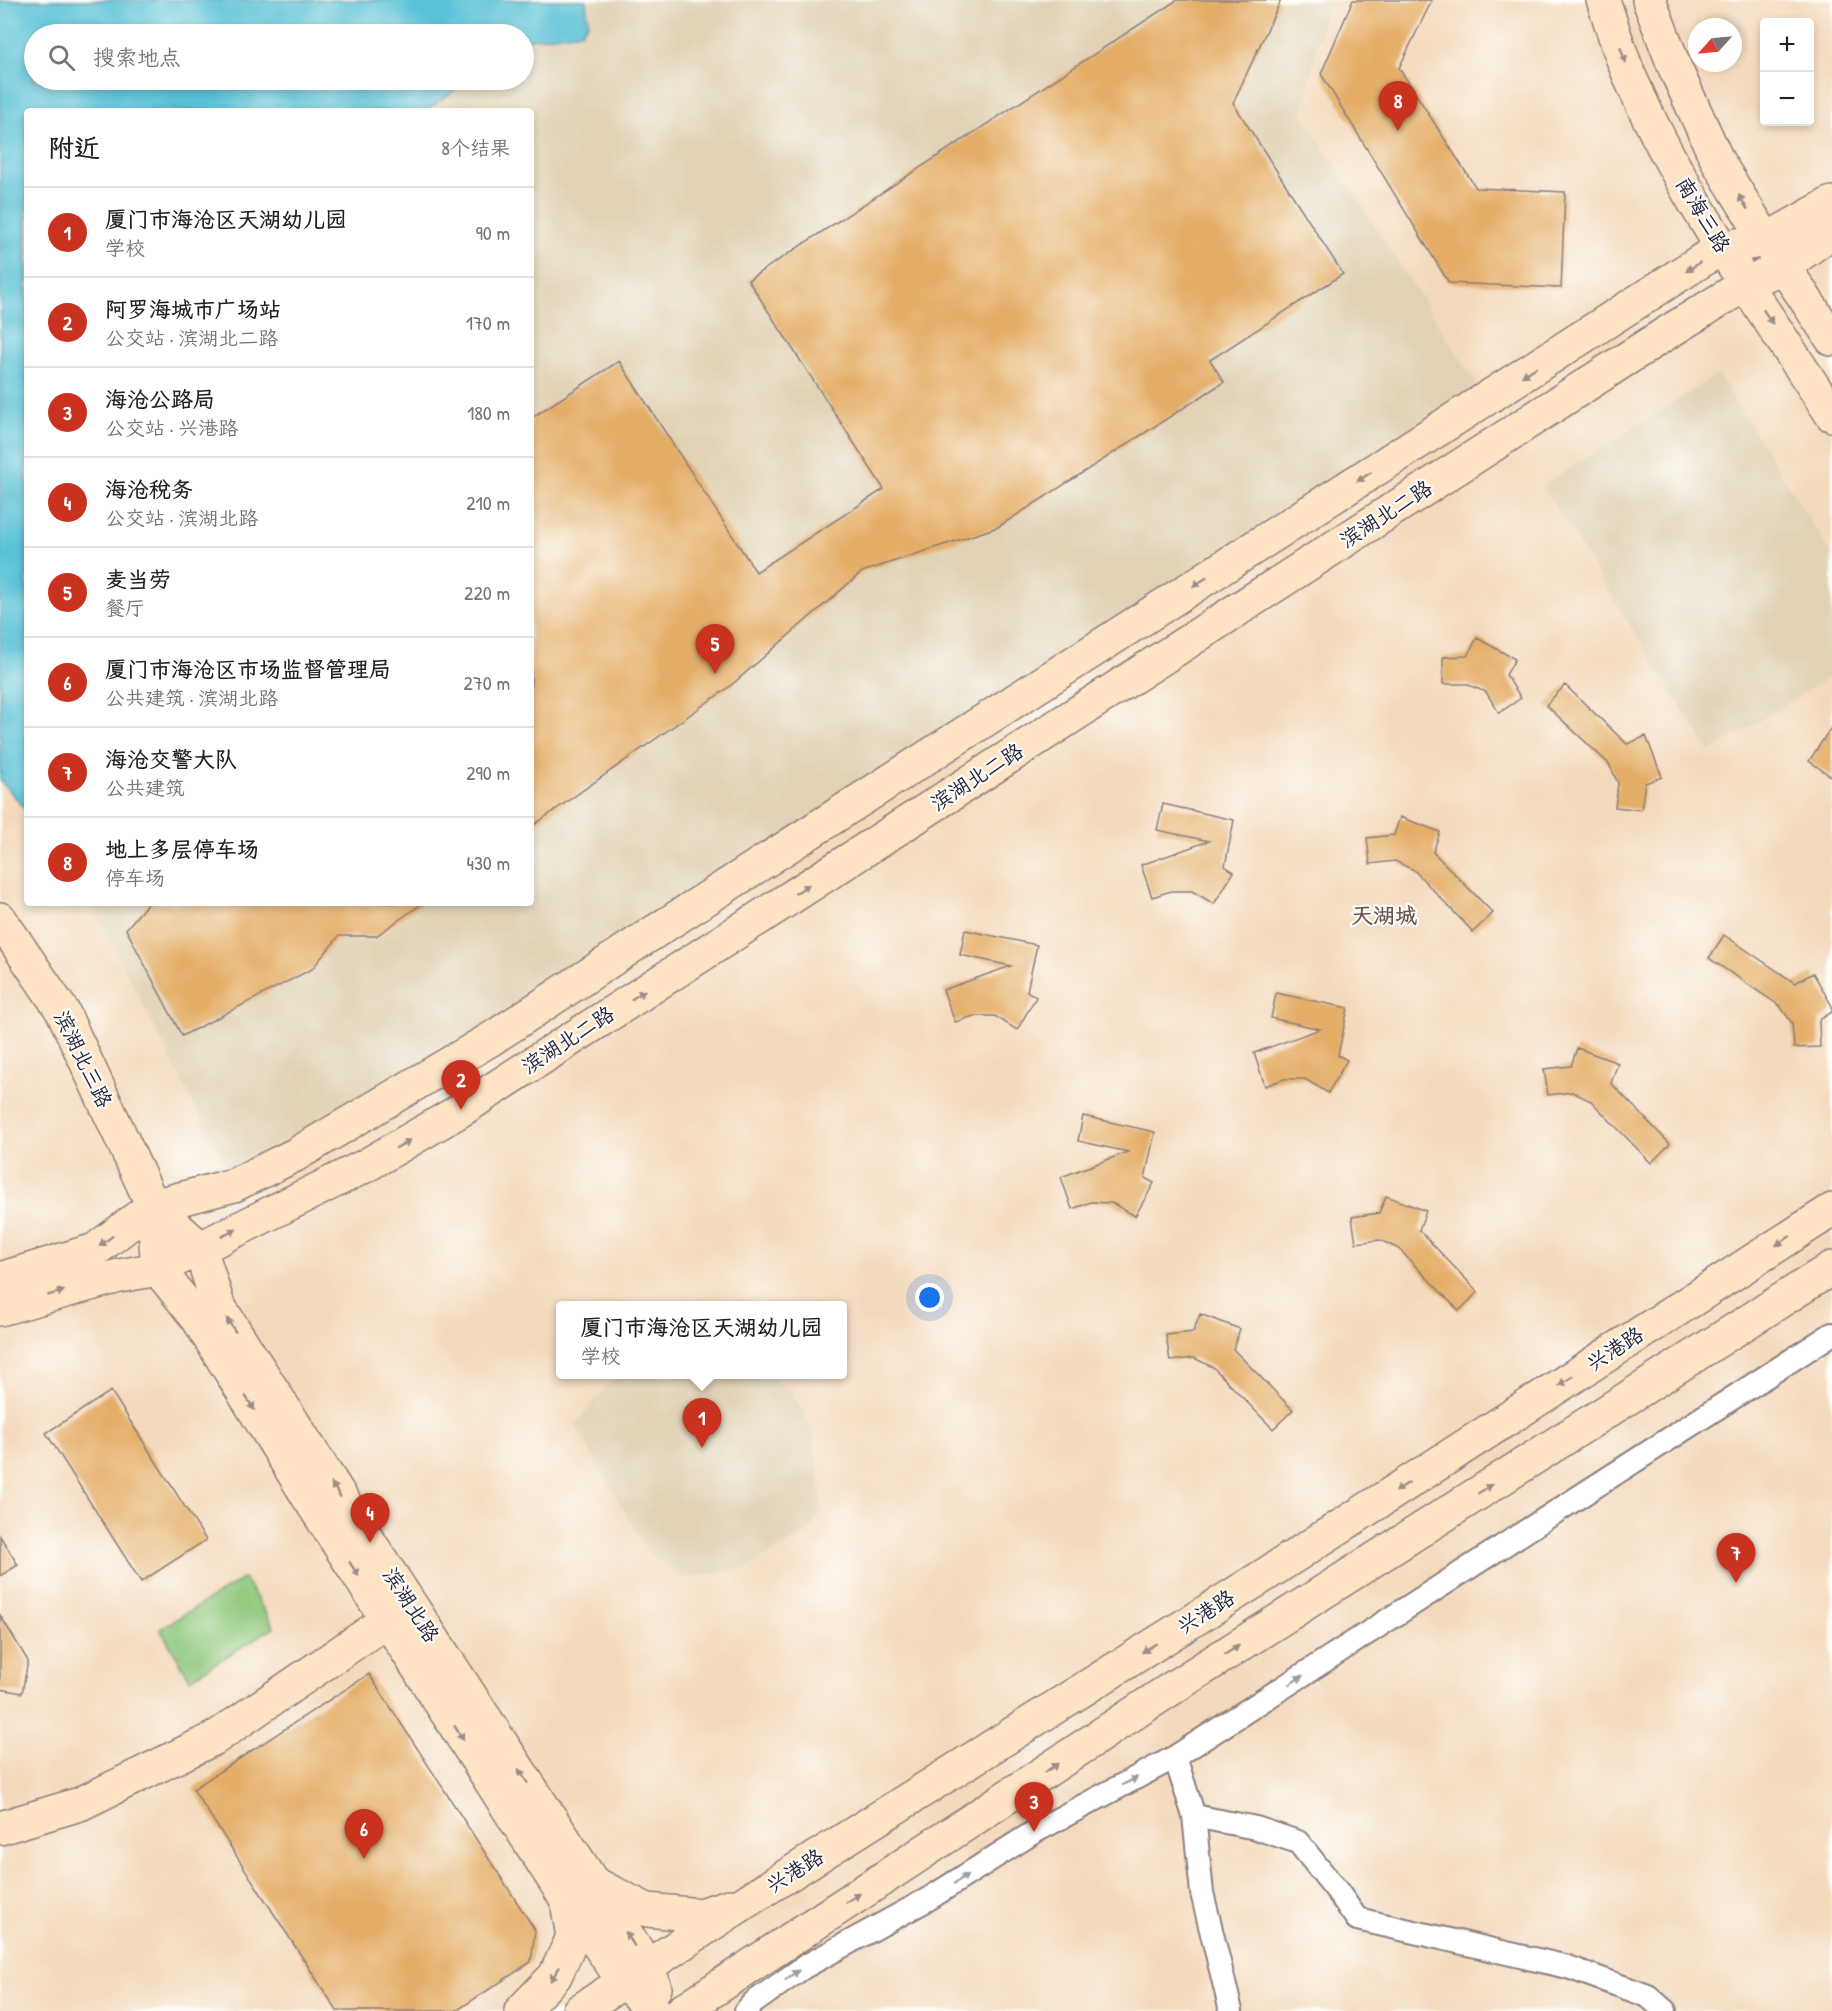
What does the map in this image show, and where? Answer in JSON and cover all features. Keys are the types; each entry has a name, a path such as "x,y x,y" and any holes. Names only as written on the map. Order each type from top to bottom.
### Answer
{"street":[{"name":"南海三路","path":"1603,0 1633,85 1683,184 1721,248 1832,415"},
{"name":"南海三路","path":"1649,0 1675,68 1718,162 1832,339"},
{"path":"1775,253 1832,203"},
{"path":"1775,253 1832,231"},
{"name":"滨湖北二路","path":"153,1206 234,1185 295,1155 491,1039 1721,248 1775,253"},
{"name":"滨湖北二路","path":"158,1269 367,1165 461,1110 1746,284 1775,253"},
{"name":"滨湖北三路","path":"0,919 63,1012 153,1206"},
{"path":"153,1206 201,1248"},
{"path":"0,1309 119,1276 158,1269 153,1206"},
{"path":"0,1279 95,1250 153,1206"},
{"name":"兴港路","path":"579,2011 750,1899 1265,1575 1832,1210"},
{"name":"滨湖北路","path":"201,1248 218,1305 399,1613"},
{"name":"滨湖北路","path":"158,1269 198,1319 399,1613 580,1891 662,2011"},
{"path":"682,2011 1163,1694 1832,1269"},
{"path":"746,2011 753,2003 804,1967 930,1898 1034,1832 1175,1757 1832,1334"},
{"path":"0,1828 80,1804 215,1738 399,1613"},
{"path":"1175,1757 1194,1816 1202,1893 1231,2011"},
{"path":"1194,1816 1256,1828 1298,1842 1357,1919 1568,1967 1648,1996 1665,2011"},
{"path":"521,2008 555,1976 573,1937 580,1891 647,1910 700,1915 750,1899"},
{"path":"751,1965 930,1898"},
{"name":"滨湖北路","path":"636,1974 655,2011"}],"shaded area":[{"path":"586,0 1328,0 1302,114 1478,385 370,1103 227,1169 93,906 534,906 534,108 429,108 455,90 534,90 534,38 581,32 588,23"},
{"path":"1718,374 1832,555 1832,675 1710,752 1542,486"},
{"path":"613,1379 774,1379 790,1391 813,1429 823,1510 807,1533 748,1567 681,1579 647,1550 575,1425"}],"green space":[{"path":"244,1578 274,1627 190,1679 160,1629"}],"water":[{"path":"0,0 586,0 588,23 581,32 534,38 534,24 24,24 24,90 455,90 429,108 24,108 24,808 0,780"}],"building":[{"path":"1177,0 1281,0 1233,103 1343,274 1210,360 1224,382 998,527 862,572 729,687 534,825 534,416 619,361 756,572 884,489 748,280"},
{"path":"1353,0 1432,0 1399,68 1476,188 1565,192 1561,288 1449,283 1321,74"},
{"path":"1477,638 1515,659 1506,675 1521,698 1499,713 1486,692 1466,684 1443,684 1443,657 1467,656"},
{"path":"1565,685 1627,744 1646,736 1662,777 1645,783 1641,810 1615,807 1618,783 1609,764 1546,705"},
{"path":"1832,726 1832,777 1809,761"},
{"path":"1163,804 1234,820 1225,866 1234,872 1214,904 1192,891 1171,891 1152,897 1141,865 1209,841 1157,830"},
{"path":"1400,817 1440,832 1433,852 1493,913 1473,932 1414,870 1395,861 1370,864 1367,838 1394,835"},
{"path":"145,906 419,906 376,936 339,936 312,969 182,1036 126,929"},
{"path":"965,930 1037,945 1027,991 1036,997 1017,1030 995,1016 974,1016 955,1022 943,990 1011,966 960,955"},
{"path":"1724,935 1795,983 1813,973 1832,1006 1832,1012 1819,1020 1820,1047 1794,1048 1792,1023 1780,1006 1709,958"},
{"path":"1276,993 1348,1008 1338,1055 1347,1060 1328,1093 1305,1079 1284,1079 1265,1086 1254,1053 1320,1029 1271,1018"},
{"path":"1577,1048 1618,1063 1611,1083 1670,1144 1651,1163 1591,1101 1572,1092 1548,1095 1544,1069 1571,1066"},
{"path":"1083,1116 1155,1132 1145,1178 1154,1183 1135,1216 1112,1203 1091,1202 1072,1209 1061,1177 1128,1152 1078,1141"},
{"path":"1386,1196 1426,1211 1419,1230 1478,1292 1459,1311 1399,1249 1380,1240 1356,1243 1352,1217 1379,1213"},
{"path":"1200,1314 1240,1329 1233,1349 1293,1410 1273,1429 1213,1367 1194,1358 1170,1361 1166,1335 1193,1332"},
{"path":"111,1391 206,1540 141,1582 46,1433"},
{"path":"0,1536 18,1565 0,1576"},
{"path":"0,1615 28,1661 22,1693 0,1689"},
{"path":"369,1674 535,1930 531,1962 456,2011 337,2011 193,1789"}],"place":[{"name":"地上多层停车场","path":"1398,131"},
{"name":"麦当劳","path":"715,674"},
{"name":"阿罗海城市广场站","path":"461,1110"},
{"name":"厦门市海沧区天湖幼儿园","path":"702,1448"},
{"name":"海沧税务","path":"370,1543"},
{"name":"海沧交警大队","path":"1736,1583"},
{"name":"海沧公路局","path":"1034,1832"},
{"name":"厦门市海沧区市场监督管理局","path":"364,1859"}],"district":[{"name":"天湖城","path":"1384,915"}]}
